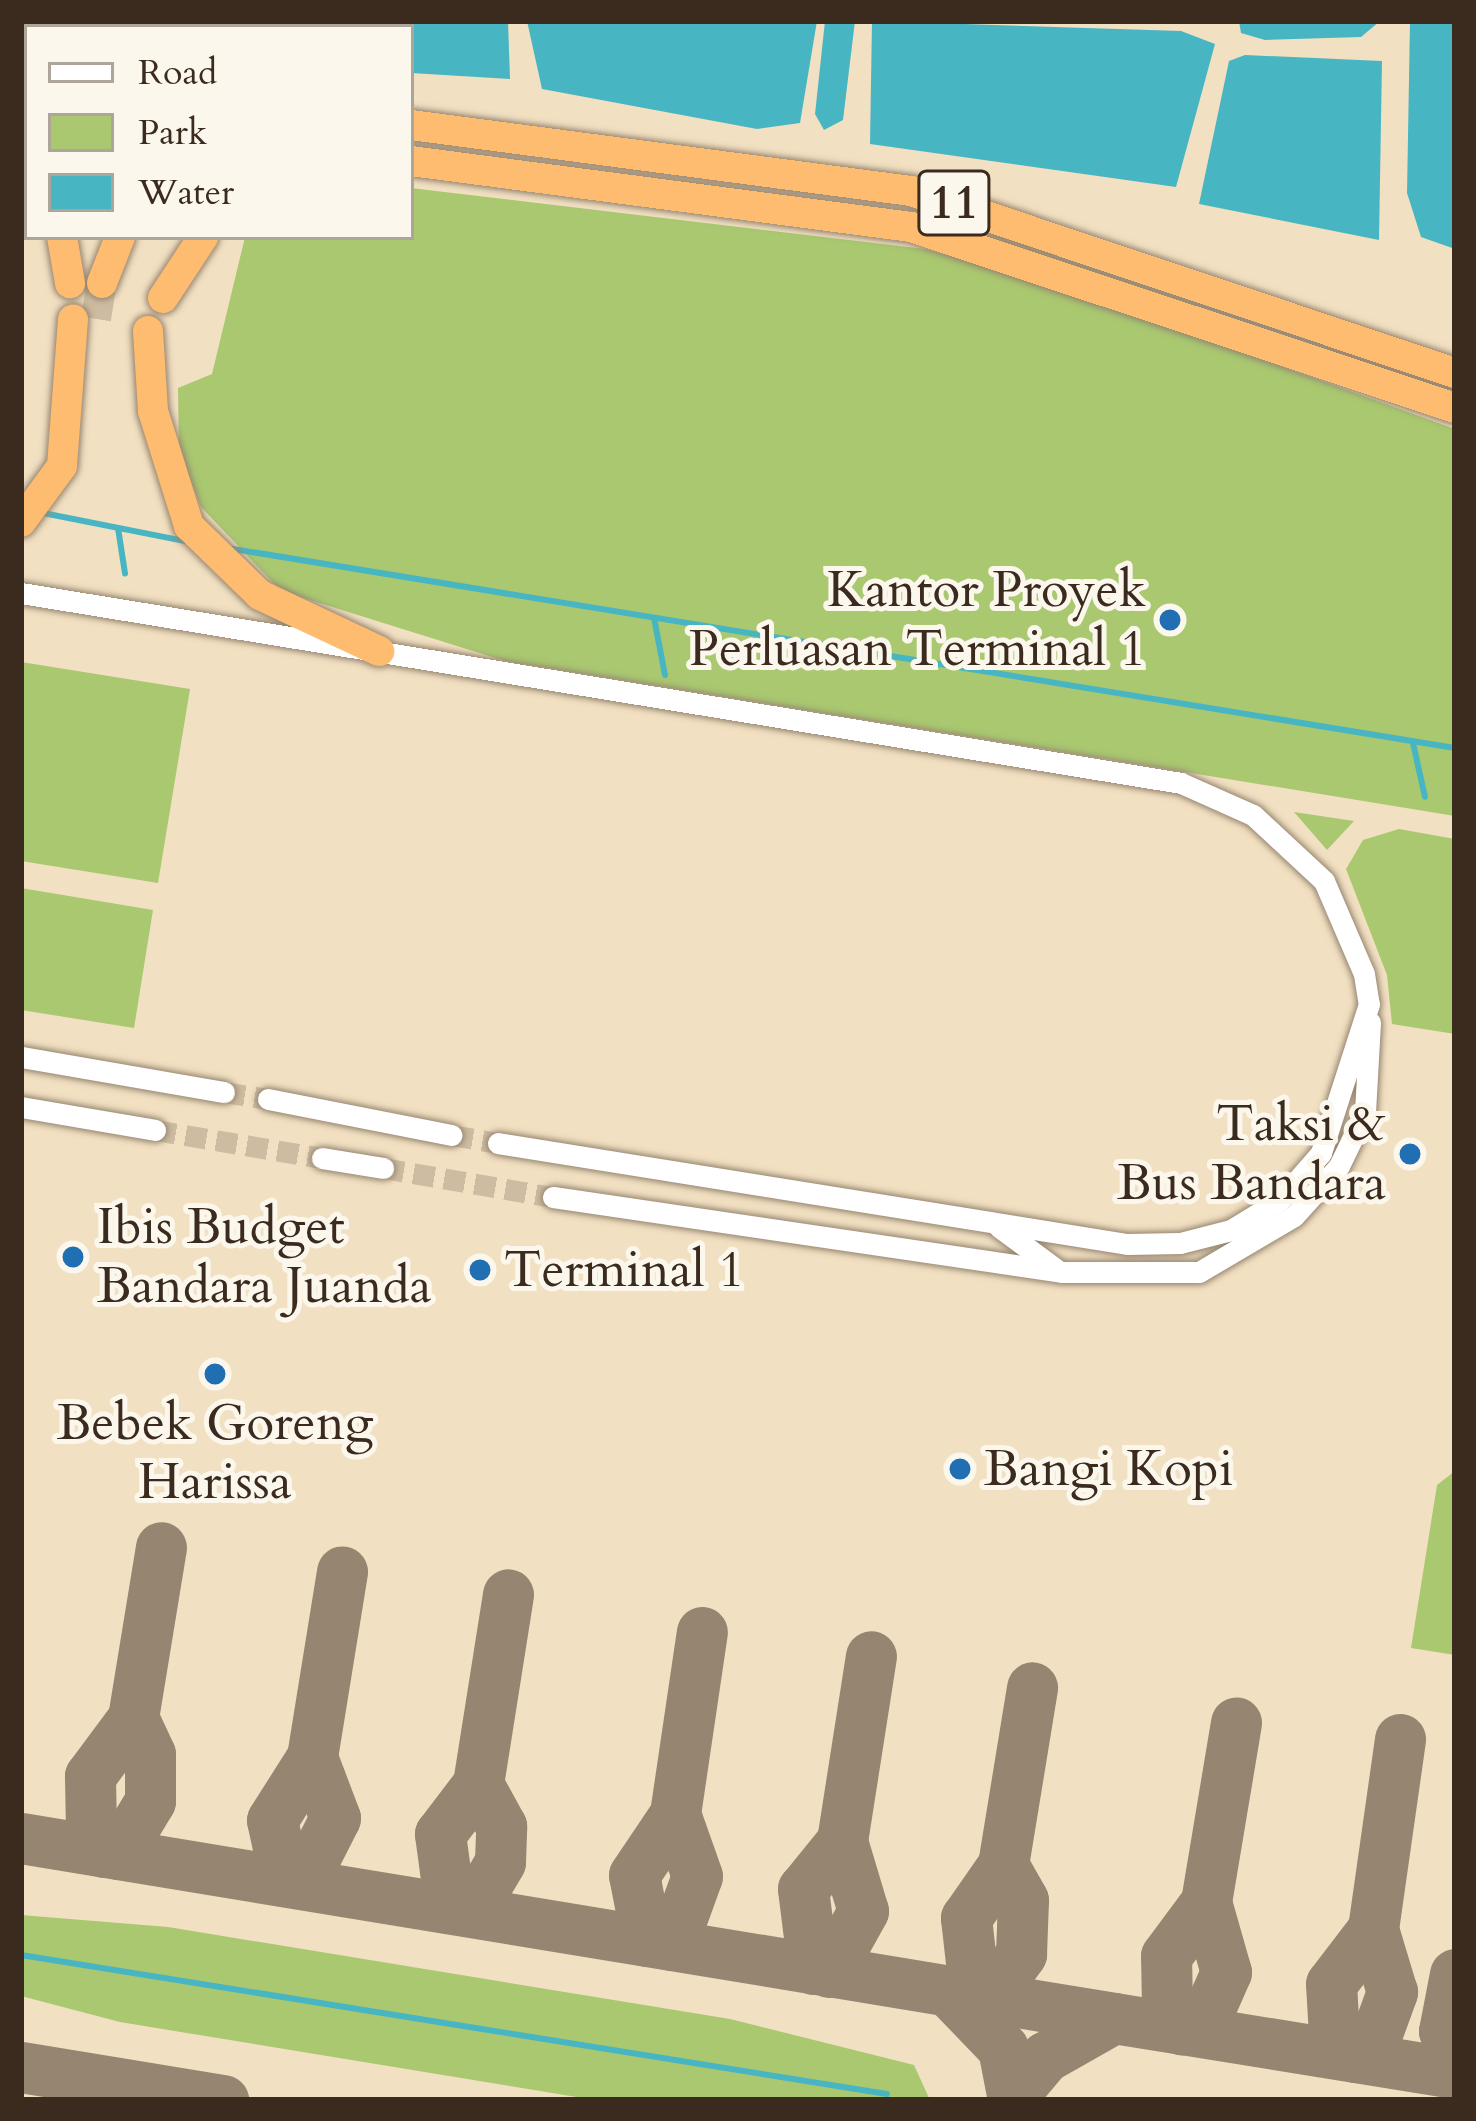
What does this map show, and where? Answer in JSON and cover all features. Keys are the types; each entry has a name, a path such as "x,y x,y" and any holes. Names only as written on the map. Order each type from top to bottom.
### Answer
{"highway":[{"name":"11","path":"414,124 911,191 1455,373"},
{"name":"11","path":"414,161 911,227 1455,408"},
{"path":"63,240 70,283"},
{"path":"102,283 119,240"},
{"path":"163,298 201,240"},
{"path":"21,522 48,496 71,412 85,319"},
{"path":"148,331 153,411 189,526 215,561 296,615 379,650"}],"street":[{"path":"21,593 1181,783 1253,815 1324,881 1352,929 1369,1004 1365,1112 1339,1166 1294,1216 1199,1272 1062,1272 553,1197"},
{"path":"498,1143 1127,1244 1231,1230 1280,1200 1321,1154 1369,1004"},
{"path":"21,1057 224,1092"},
{"path":"268,1099 452,1135"},
{"path":"21,1107 155,1130"},
{"path":"322,1158 382,1168"},
{"path":"996,1225 1062,1272"}],"green space":[{"path":"414,188 925,249 1033,277 1455,429 1455,816 505,661 281,591 201,507 179,452 178,388 212,374 244,240 414,240"},
{"path":"21,662 190,689 158,883 21,861"},
{"path":"1294,812 1354,821 1327,850"},
{"path":"1399,829 1455,839 1455,1034 1392,1024 1387,975 1346,869 1363,840"},
{"path":"21,888 153,910 134,1028 21,1010"},
{"path":"1455,1471 1455,1655 1411,1648 1437,1485"},
{"path":"21,1915 168,1927 730,2019 914,2065 929,2098 595,2100 120,2022 21,1996"}],"water":[{"path":"125,21 356,21 356,24"},
{"path":"385,21 508,21 510,79 414,73 414,24"},
{"path":"527,21 817,21 800,123 757,129 542,89"},
{"path":"825,21 855,21 843,120 824,130 815,114"},
{"path":"872,21 1181,31 1215,44 1176,187 870,144"},
{"path":"1239,21 1380,21 1361,37 1265,40 1241,33"},
{"path":"1410,21 1455,21 1455,249 1421,237 1407,193"},
{"path":"1245,55 1382,61 1379,240 1199,204 1229,61"}],"waterway":[{"path":"38,512 190,542"},
{"path":"118,528 125,573"},
{"path":"227,548 1455,748"},
{"path":"654,618 665,675"},
{"path":"1413,743 1425,797"},
{"path":"21,1955 887,2094"}],"taxiway":[{"path":"118,1854 150,1801 150,1754 133,1718 161,1547"},
{"path":"285,1880 272,1820 312,1757 342,1571"},
{"path":"450,1908 440,1834 478,1784 508,1594"},
{"path":"647,1941 634,1875 675,1814 702,1632"},
{"path":"829,1972 863,1911 842,1841 871,1656"},
{"path":"988,1999 1021,1954 1023,1900 1003,1865 1032,1687"},
{"path":"104,1852 91,1830 90,1776 133,1718"},
{"path":"1206,1902 1226,1972 1208,2013 1182,2029 1167,2006 1166,1956 1206,1902 1236,1722"},
{"path":"1373,1929 1331,1984 1334,2034 1356,2057 1372,2047 1392,1992 1373,1929 1400,1739"},
{"path":"302,1883 335,1818 312,1757"},
{"path":"471,1911 500,1862 501,1826 478,1784"},
{"path":"672,1945 697,1876 675,1814"},
{"path":"21,1838 1114,2018"},
{"path":"813,1969 803,1889 842,1841"},
{"path":"975,1997 966,1918 1003,1865"},
{"path":"1455,1974 1444,2031 1455,2057"},
{"path":"950,1993 1003,2048 1013,2100"},
{"path":"1013,2095 1045,2057 1114,2018 1455,2073"},
{"path":"21,2067 223,2100"}],"tunnel":[{"path":"96,319 102,283"},
{"path":"224,1092 268,1099"},
{"path":"155,1130 322,1158"},
{"path":"452,1135 498,1143"},
{"path":"383,1168 553,1197"}],"place":[{"name":"Kantor Proyek Perluasan Terminal 1","path":"1170,620"},
{"name":"Taksi & Bus Bandara","path":"1410,1154"},
{"name":"Ibis Budget Bandara Juanda","path":"73,1257"},
{"name":"Terminal 1","path":"480,1270"},
{"name":"Bebek Goreng Harissa","path":"215,1374"},
{"name":"Bangi Kopi","path":"960,1469"}]}
